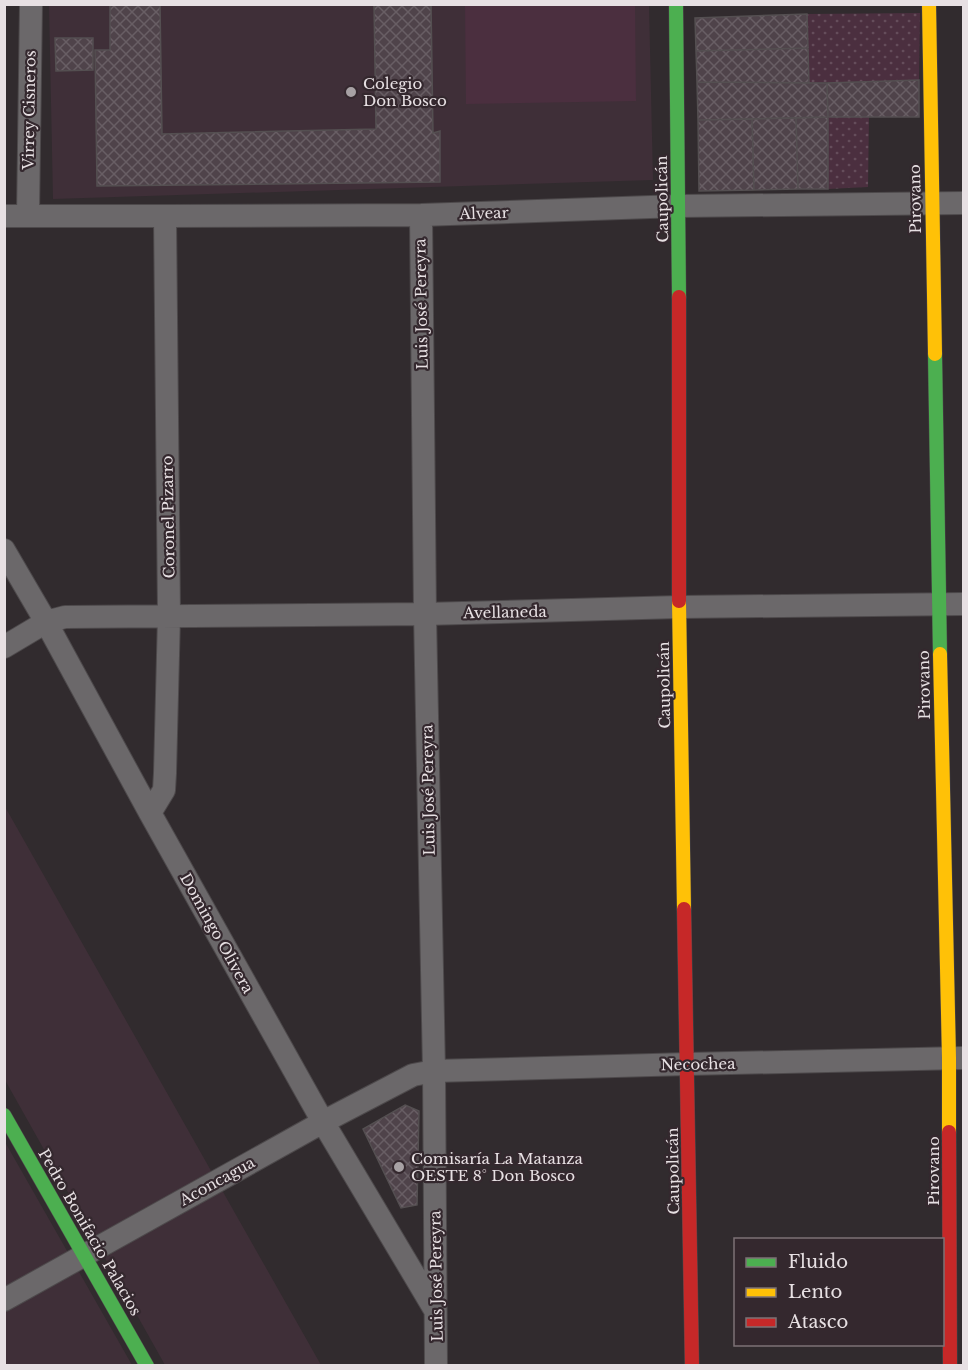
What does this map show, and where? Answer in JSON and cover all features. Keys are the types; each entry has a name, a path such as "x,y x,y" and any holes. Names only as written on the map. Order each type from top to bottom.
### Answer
{"street":[{"name":"Virrey Cisneros","path":"28,215 30,4"},
{"name":"Caupolicán","path":"676,4 679,206 679,608 692,1365"},
{"name":"Pirovano","path":"929,4 939,605 956,1058 950,1365"},
{"name":"Alvear","path":"4,216 420,215 679,206 963,203"},
{"name":"Luis José Pereyra","path":"420,215 424,614 434,1071 436,1365"},
{"name":"Coronel Pizarro","path":"150,813 164,790 169,616 165,216"},
{"name":"Domingo Olivera","path":"4,550 323,1122 436,1312"},
{"name":"Avellaneda","path":"46,622 65,617 424,614 963,604"},
{"path":"4,647 46,622"},
{"name":"Necochea","path":"434,1071 956,1058"},
{"name":"Aconcagua","path":"4,1300 323,1122 413,1075 434,1071"},
{"name":"Pedro Bonifacio Palacios","path":"4,1115 147,1365"}],"shaded area":[{"name":"Colegio Don Bosco","path":"49,5 649,5 653,180 53,199"},
{"path":"465,5 635,5 636,101 466,104"},
{"path":"920,13 919,80 809,83 807,14"},
{"path":"828,117 869,117 868,187 828,189"},
{"path":"4,805 321,1365 165,1365 5,1080"},
{"path":"5,1142 132,1365 5,1365"}],"building":[{"name":"Colegio Don Bosco","path":"110,4 160,4 162,134 376,129 374,4 431,4 433,133 440,131 440,182 97,186 95,50 110,50"},
{"path":"807,14 808,48 696,51 695,18"},
{"path":"55,38 93,38 93,70 56,71"},
{"path":"808,48 809,83 697,82 696,51"},
{"path":"919,80 919,117 828,117 827,83"},
{"path":"697,82 827,83 828,117 698,120"},
{"path":"828,117 828,189 798,189 796,118"},
{"path":"796,118 798,189 754,190 752,119"},
{"path":"752,119 754,190 699,191 698,120"},
{"name":"Comisaría La Matanza OESTE 8° Don Bosco","path":"405,1105 419,1111 417,1205 401,1208 363,1129"}],"traffic: fast":[{"path":"676,4 679,297"},
{"path":"935,354 940,654"},
{"path":"4,1115 147,1366"}],"traffic: slow":[{"path":"929,4 935,354"},
{"path":"679,601 684,909"},
{"path":"940,654 949,1132"}],"traffic: jam":[{"path":"679,297 679,601"},
{"path":"684,909 692,1366"},
{"path":"949,1132 950,1366"}],"place":[{"name":"Colegio Don Bosco","path":"351,92"},
{"name":"Comisaría La Matanza OESTE 8° Don Bosco","path":"399,1167"}]}
